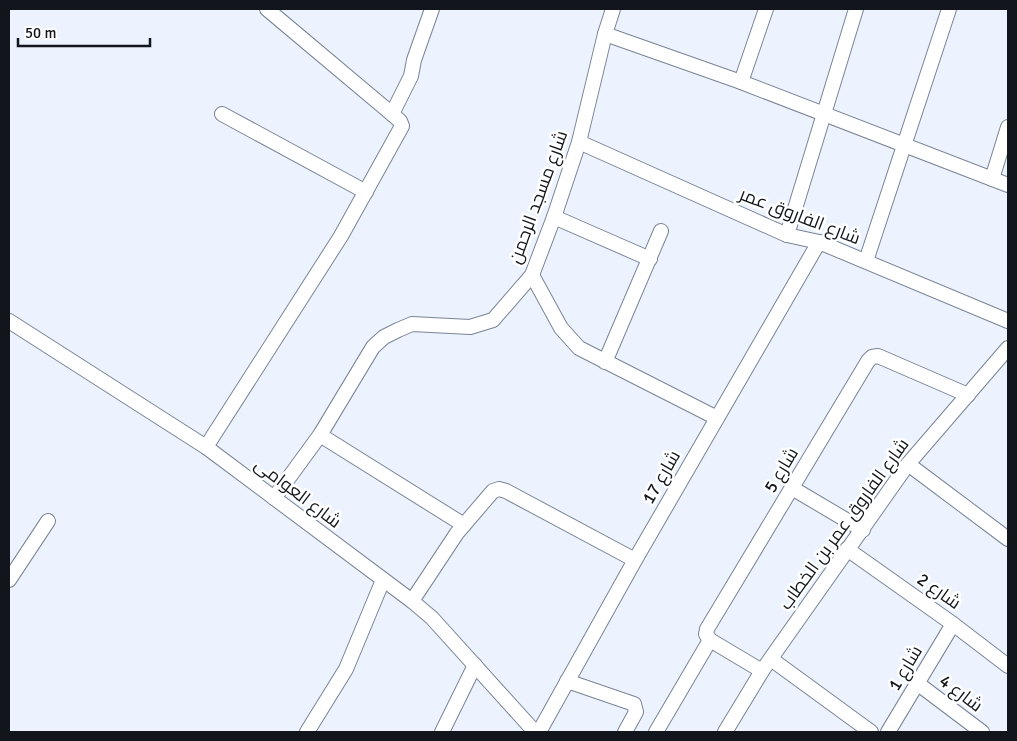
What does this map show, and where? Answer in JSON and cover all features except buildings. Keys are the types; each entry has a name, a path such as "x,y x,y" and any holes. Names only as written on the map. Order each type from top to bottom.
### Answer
{"street":[{"path":"206,447 341,236 401,130 401,124 392,114 267,9"},
{"path":"392,114 411,76 414,60 432,9"},
{"name":"شارع مسجد الرحمن","path":"274,498 320,435 373,347 384,337 412,324 470,327 493,320 532,275 579,142 605,34 613,9"},
{"path":"741,82 766,9"},
{"path":"787,234 856,9"},
{"path":"866,261 949,9"},
{"path":"605,34 741,82 906,144 1008,185"},
{"path":"222,114 366,192"},
{"path":"992,179 1008,127"},
{"name":"شارع الفاروق عمر","path":"579,142 787,234 819,242 1008,321"},
{"path":"554,217 650,259"},
{"path":"605,362 661,231"},
{"name":"شارع 17","path":"539,732 635,560 819,242"},
{"path":"532,275 561,328 579,348 717,418"},
{"name":"شارع العوامى","path":"9,320 206,447 412,601 432,618 535,732"},
{"name":"شارع الفاروق عمر بن الخطاب","path":"725,732 762,671 908,464 1008,348"},
{"name":"شارع 5","path":"710,640 706,634 707,629 872,357 878,356 968,395"},
{"path":"320,435 464,525"},
{"path":"908,464 1008,539"},
{"path":"792,488 863,530"},
{"path":"412,601 457,533 494,491 499,489 635,560"},
{"path":"10,577 48,521"},
{"name":"شارع 2","path":"847,549 953,624 1008,666"},
{"path":"307,732 346,669 383,580"},
{"name":"شارع 1","path":"888,732 953,624"},
{"path":"656,732 710,640 762,671"},
{"path":"771,659 871,732"},
{"path":"442,732 475,665"},
{"path":"567,681 634,704 636,712 624,732"},
{"name":"شارع 4","path":"917,683 982,732"}]}
